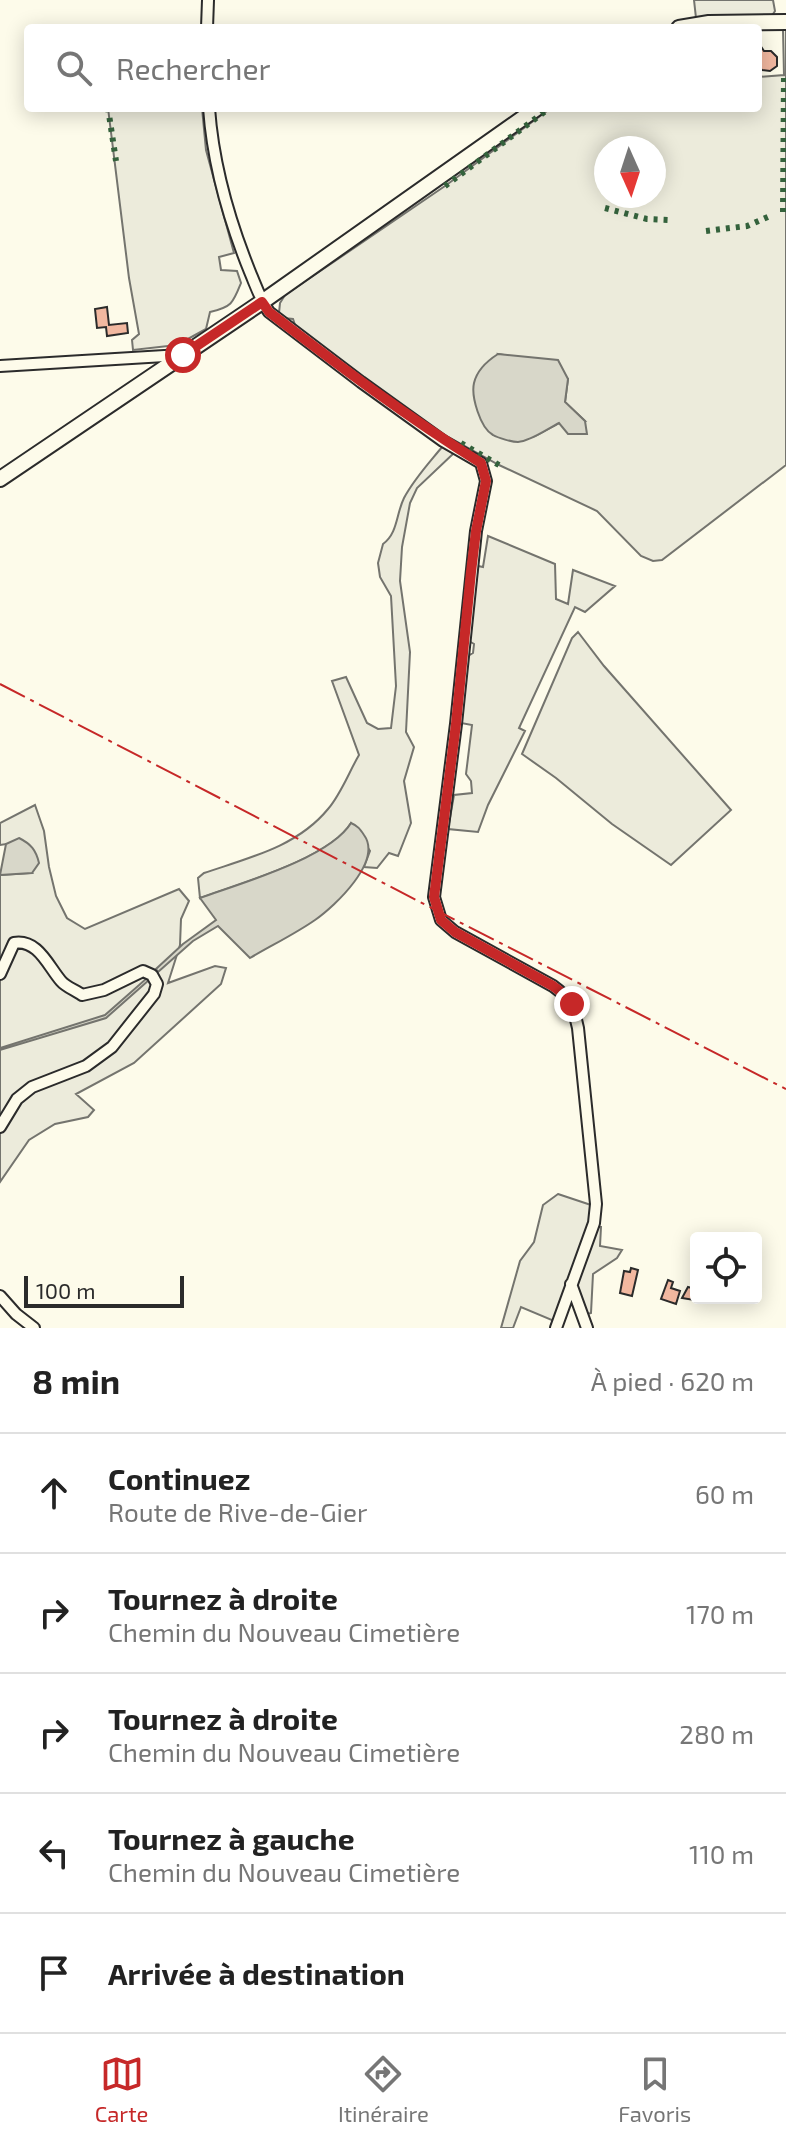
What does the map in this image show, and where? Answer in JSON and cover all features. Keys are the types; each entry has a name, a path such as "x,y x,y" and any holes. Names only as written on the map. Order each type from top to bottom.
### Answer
{"main road":[{"path":"703,24 786,22"},
{"path":"0,479 262,302 531,112"}],"street":[{"path":"207,24 208,0"},
{"path":"209,112 213,148 226,204 242,253 269,312 443,441 481,463 486,481 476,531 434,897 441,920 455,932 553,986 572,1004 578,1028 596,1204 594,1223 556,1328"},
{"path":"0,366 183,355"},
{"path":"0,974 14,943 23,942 31,944 63,984 82,995 104,990 143,971 152,975 157,984 154,994 112,1047 86,1066 32,1087 17,1099 0,1127"},
{"path":"571,1284 587,1328"},
{"path":"0,1296 34,1328"}],"shaded area":[{"path":"694,0 773,0 775,11 771,17 696,18"},
{"path":"783,30 786,30 786,465 662,560 653,561 641,556 597,511 499,465 436,430 296,328 293,319 283,318 279,313 285,295 445,186 546,112 762,112 762,77 784,75","holes":["498,354 515,357 568,379 565,402 585,421 559,423 535,436"]},
{"path":"108,112 202,112 206,150 234,253 219,257 221,270 237,271 241,283 236,295 231,303 210,312 206,329 177,345 133,350 132,340 139,334"},
{"path":"498,354 558,360 568,379 565,402 585,421 587,434 568,434 559,423 518,442 488,431 478,411 474,383 483,366"},
{"path":"442,447 454,453 417,488 410,503 402,547 400,581 410,652 406,732 414,747 404,781 411,823 398,856 389,853 377,868 364,867 370,851 351,823 340,836 304,859 200,898 198,878 204,873 287,842 316,822 337,797 359,755 332,681 346,677 367,723 378,729 391,728 396,686 391,596 380,577 378,563 383,544 394,529 404,498"},
{"path":"488,536 555,564 556,599 568,604 573,570 615,586 585,612 575,607 519,728 525,731 478,832 448,829 454,795 472,793 471,781 466,774 472,725 461,723 468,656 473,653 474,644 469,641 478,566 483,567"},
{"path":"578,632 604,666 731,810 671,865 522,754 572,638"},
{"path":"35,805 44,831 56,896 67,918 85,929 179,889 189,901 181,919 180,945 168,983 215,966 226,968 221,984 134,1063 76,1094 94,1110 88,1117 55,1124 29,1140 0,1182 0,875 32,873 6,844 0,845 0,823"},
{"path":"351,823 364,835 368,846 367,857 354,882 324,913 250,958 218,926 193,941 158,972 156,969 183,944 216,920 200,898 304,858 324,848"},
{"path":"19,838 32,848 39,863 32,873 0,875 6,844"},
{"path":"147,978 149,980 106,1018 0,1050 105,1015"},
{"path":"558,1194 591,1205 590,1221 554,1321 521,1307 513,1328 501,1328 520,1261 534,1242 543,1205"},
{"path":"597,1227 601,1227 600,1246 622,1250 617,1258 593,1274 591,1313 584,1315 575,1283"}],"building":[{"path":"762,48 777,57 777,66 770,71 762,70"},
{"path":"107,307 109,325 127,323 128,333 107,336 106,327 97,328 95,309"},
{"path":"631,1268 638,1270 632,1296 620,1293 624,1271 630,1272"},
{"path":"668,1280 673,1282 671,1288 680,1291 676,1304 661,1299"},
{"path":"688,1287 690,1288 690,1299 682,1298"}],"hedge":[{"path":"783,212 784,75"},
{"path":"109,112 116,161"},
{"path":"445,186 544,112"},
{"path":"605,208 647,219 669,220"},
{"path":"706,231 747,226 770,216"},
{"path":"461,443 499,465"}],"power":[{"path":"0,684 786,1089"}],"route":[{"path":"183,355 262,302 269,312 361,382 443,441 481,463 486,481 476,531 434,897 441,920 455,932 553,986 572,1004"}]}
